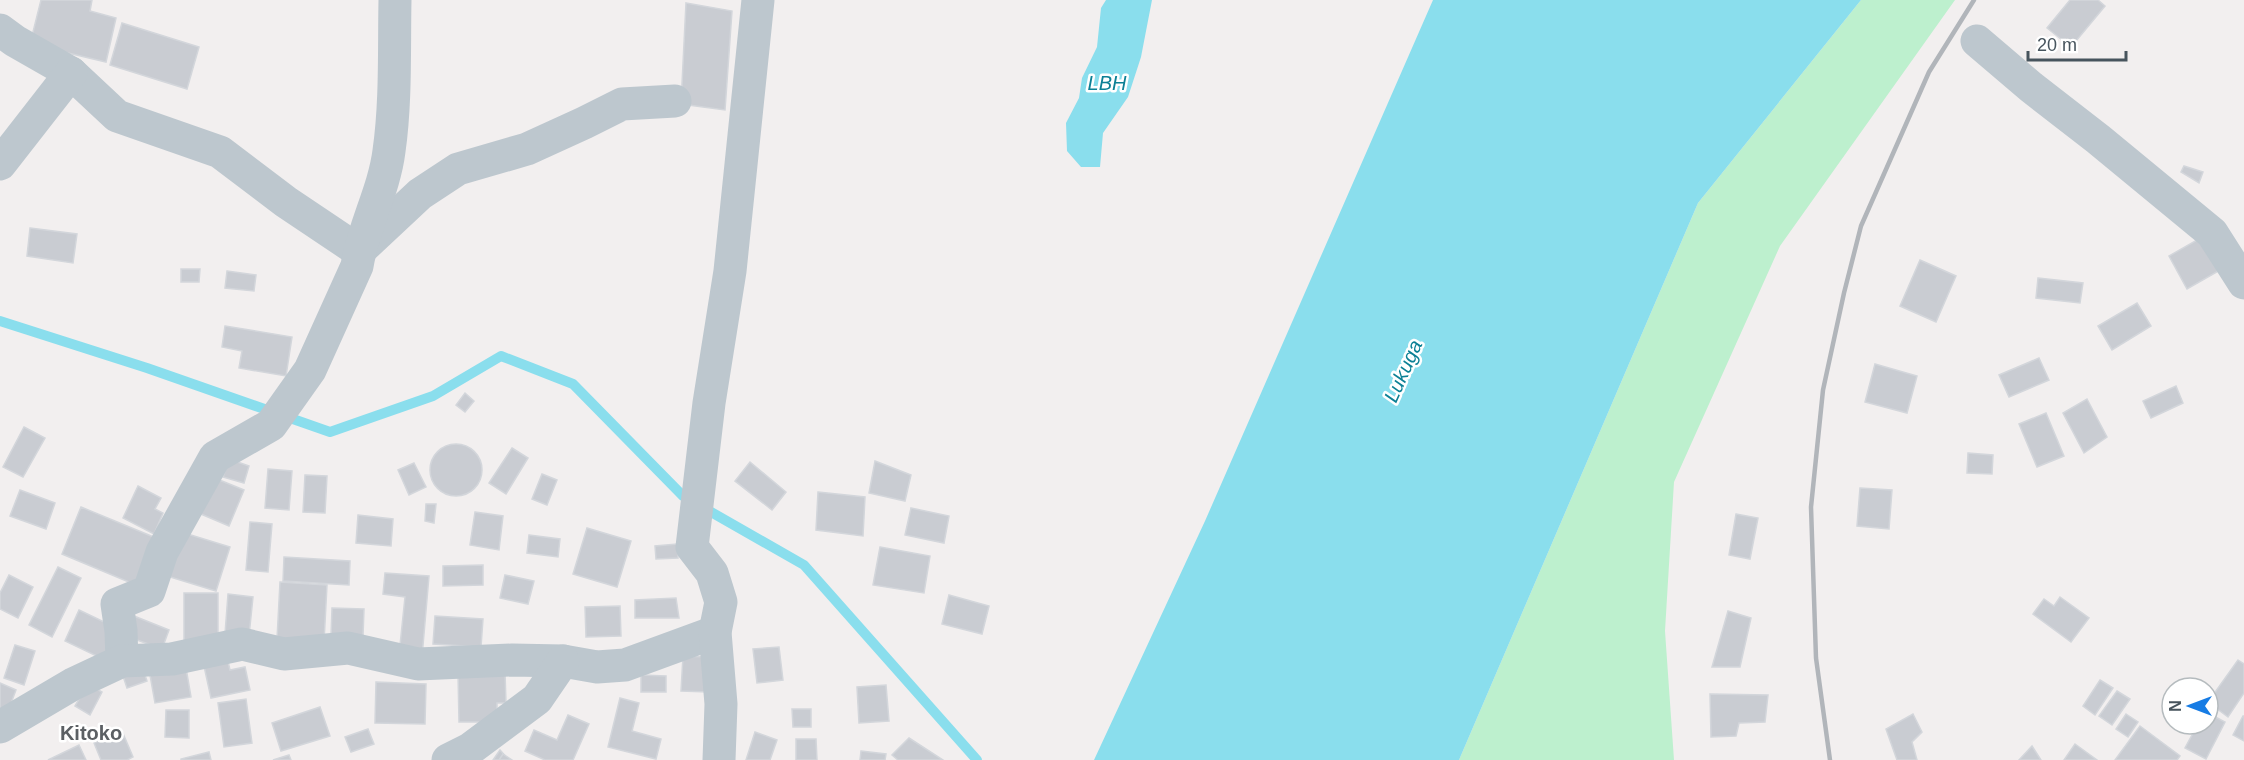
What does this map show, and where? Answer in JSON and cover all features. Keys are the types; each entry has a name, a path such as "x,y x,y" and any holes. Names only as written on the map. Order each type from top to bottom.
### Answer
{"street":[{"path":"122,661 117,604 149,591 162,552 215,457 271,425 310,370 357,266 389,152 395,0"},
{"path":"719,760 721,704 715,632 721,603 712,573 692,547 709,403 730,271 758,0"},
{"path":"0,30 71,73 117,116 220,152 286,202 360,251"},
{"path":"1977,41 2212,233 2244,283"},
{"path":"0,164 71,73"},
{"path":"360,251 420,194 458,168 527,149 622,104 675,100"},
{"path":"0,727 73,684 122,661 172,658 242,644 284,654 348,648 418,664 512,660 563,661 597,667 625,665 715,632"},
{"path":"448,760 470,749 537,699 563,661"}],"green space":[{"path":"1861,0 1955,0 1780,246 1674,482 1665,631 1674,760 1459,760 1698,203"}],"water":[{"name":"LBH","path":"1106,0 1152,0 1141,57 1128,97 1103,133 1100,167 1081,167 1067,151 1066,123 1079,98 1082,78 1097,47 1101,8"},
{"name":"Lukuga","path":"1433,0 1861,0 1698,203 1459,760 1094,760 1205,521"}],"building":[{"path":"41,0 92,0 90,11 116,18 106,62 30,44"},
{"path":"2070,0 2098,0 2105,6 2071,47 2047,28"},
{"path":"686,3 732,11 725,110 681,104"},
{"path":"122,23 199,47 187,89 110,65"},
{"path":"2184,166 2203,172 2199,183 2181,172"},
{"path":"30,228 77,234 73,263 27,256"},
{"path":"2204,236 2222,269 2187,289 2169,256"},
{"path":"1920,260 1956,276 1936,322 1900,306"},
{"path":"181,269 200,269 199,282 181,282"},
{"path":"227,271 256,275 254,291 225,288"},
{"path":"2038,278 2083,283 2080,303 2036,298"},
{"path":"2137,303 2151,326 2112,350 2098,326"},
{"path":"225,326 292,337 286,376 239,368 242,351 222,347"},
{"path":"2039,358 2049,380 2009,397 1999,375"},
{"path":"1875,364 1917,376 1907,413 1865,402"},
{"path":"2176,386 2183,403 2151,418 2143,401"},
{"path":"465,393 474,401 465,412 456,405"},
{"path":"2087,399 2107,437 2084,453 2063,413"},
{"path":"2046,413 2064,456 2037,467 2019,424"},
{"path":"24,427 45,438 23,477 3,467"},
{"path":"456,444 466,446 474,452 480,460 482,470 480,480 474,488 466,494 456,496 446,494 438,488 432,480 430,470 432,460 438,452 446,446"},
{"path":"512,448 528,458 506,494 489,483"},
{"path":"1968,453 1993,455 1992,474 1967,473"},
{"path":"229,459 249,466 244,483 223,477"},
{"path":"875,461 911,475 905,501 869,493"},
{"path":"750,462 786,492 772,510 735,481"},
{"path":"414,463 426,487 409,495 398,470"},
{"path":"268,469 292,471 289,510 265,508"},
{"path":"542,474 557,480 547,505 532,499"},
{"path":"305,475 327,476 325,513 303,512"},
{"path":"217,479 244,490 229,526 201,514"},
{"path":"138,486 161,498 155,509 163,513 154,534 123,518"},
{"path":"1860,488 1892,490 1889,529 1857,526"},
{"path":"20,490 55,503 46,529 10,516"},
{"path":"818,492 865,497 863,536 816,530"},
{"path":"426,504 436,504 434,523 425,521"},
{"path":"81,507 156,538 136,585 62,554"},
{"path":"911,508 949,516 944,543 905,535"},
{"path":"475,512 503,516 499,550 470,545"},
{"path":"1736,514 1758,518 1750,559 1729,555"},
{"path":"358,515 393,519 391,546 356,543"},
{"path":"250,522 272,524 268,572 246,570"},
{"path":"587,528 631,541 617,587 573,574"},
{"path":"181,532 230,547 216,591 167,576"},
{"path":"529,535 560,539 558,557 527,553"},
{"path":"677,544 678,558 656,559 655,546"},
{"path":"880,547 930,556 924,593 873,585"},
{"path":"284,557 350,561 349,585 283,581"},
{"path":"483,565 483,585 443,586 443,566"},
{"path":"58,567 81,578 52,637 29,625"},
{"path":"385,573 429,576 422,657 399,655 405,597 383,594"},
{"path":"9,575 33,587 18,618 0,609 0,593"},
{"path":"505,575 534,581 528,604 500,598"},
{"path":"280,582 327,585 324,642 277,639"},
{"path":"184,593 218,593 218,647 184,647"},
{"path":"228,594 253,597 249,636 225,634"},
{"path":"949,595 989,606 982,634 942,624"},
{"path":"2060,597 2089,618 2071,642 2033,614 2044,599 2054,606"},
{"path":"676,598 679,618 635,618 635,600"},
{"path":"620,606 621,636 586,637 585,607"},
{"path":"332,608 364,609 363,636 331,636"},
{"path":"79,610 119,629 105,660 65,641"},
{"path":"1728,611 1751,618 1740,667 1712,667"},
{"path":"134,616 169,630 162,649 126,636"},
{"path":"435,616 483,619 481,647 433,644"},
{"path":"15,645 35,651 24,685 4,678"},
{"path":"779,647 783,680 757,683 753,649"},
{"path":"226,653 230,670 245,667 250,690 211,698 202,657"},
{"path":"683,656 709,657 708,692 681,691"},
{"path":"2238,660 2244,664 2244,693 2228,717 2220,711 2220,685"},
{"path":"142,666 147,681 127,688 122,673"},
{"path":"186,668 191,697 155,703 150,675"},
{"path":"505,672 506,703 497,703 497,722 459,722 458,673"},
{"path":"641,675 666,676 666,692 641,692"},
{"path":"2100,680 2113,688 2095,715 2083,706"},
{"path":"376,682 426,684 425,724 375,723"},
{"path":"0,683 16,690 4,722 0,720"},
{"path":"88,684 102,692 90,715 75,706"},
{"path":"886,685 889,721 859,723 857,687"},
{"path":"2117,691 2130,699 2112,725 2099,716"},
{"path":"1710,694 1768,695 1765,722 1739,723 1736,736 1711,737"},
{"path":"620,698 639,703 632,731 661,739 656,759 608,747"},
{"path":"246,699 252,743 224,747 218,703"},
{"path":"320,707 330,736 281,751 272,723"},
{"path":"792,709 811,709 811,727 793,727"},
{"path":"166,710 189,710 189,738 165,737"},
{"path":"1913,714 1922,732 1912,742 1917,760 1897,760 1886,729"},
{"path":"2126,714 2138,722 2128,737 2116,729"},
{"path":"568,715 589,724 573,760 545,760 525,751 534,730 557,740"},
{"path":"2244,716 2244,741 2233,735"},
{"path":"2220,719 2225,722 2220,732"},
{"path":"2140,726 2180,756 2177,760 2115,760"},
{"path":"368,729 374,744 351,752 345,737"},
{"path":"122,731 133,757 127,760 101,760 94,743"},
{"path":"755,732 777,740 770,760 746,760"},
{"path":"2192,736 2218,736 2206,759 2185,748"},
{"path":"909,738 943,760 898,760 892,755"},
{"path":"796,739 816,739 817,760 796,760"},
{"path":"2075,744 2097,760 2064,760"},
{"path":"79,745 86,760 48,760"},
{"path":"2032,746 2041,760 2019,760"},
{"path":"500,750 509,760 493,760"},
{"path":"861,751 886,754 885,760 860,760"},
{"path":"209,752 211,760 181,760 181,759"},
{"path":"503,754 512,760 499,760"},
{"path":"289,755 291,760 273,760"}],"waterway":[{"path":"0,321 147,368 330,432 433,396 501,356 573,384 683,496 804,565 977,760"}],"railway":[{"path":"1830,760 1816,658 1811,507 1823,390 1861,226 1929,72 1974,0"}],"district":[{"name":"Kitoko","path":"91,733"}]}
